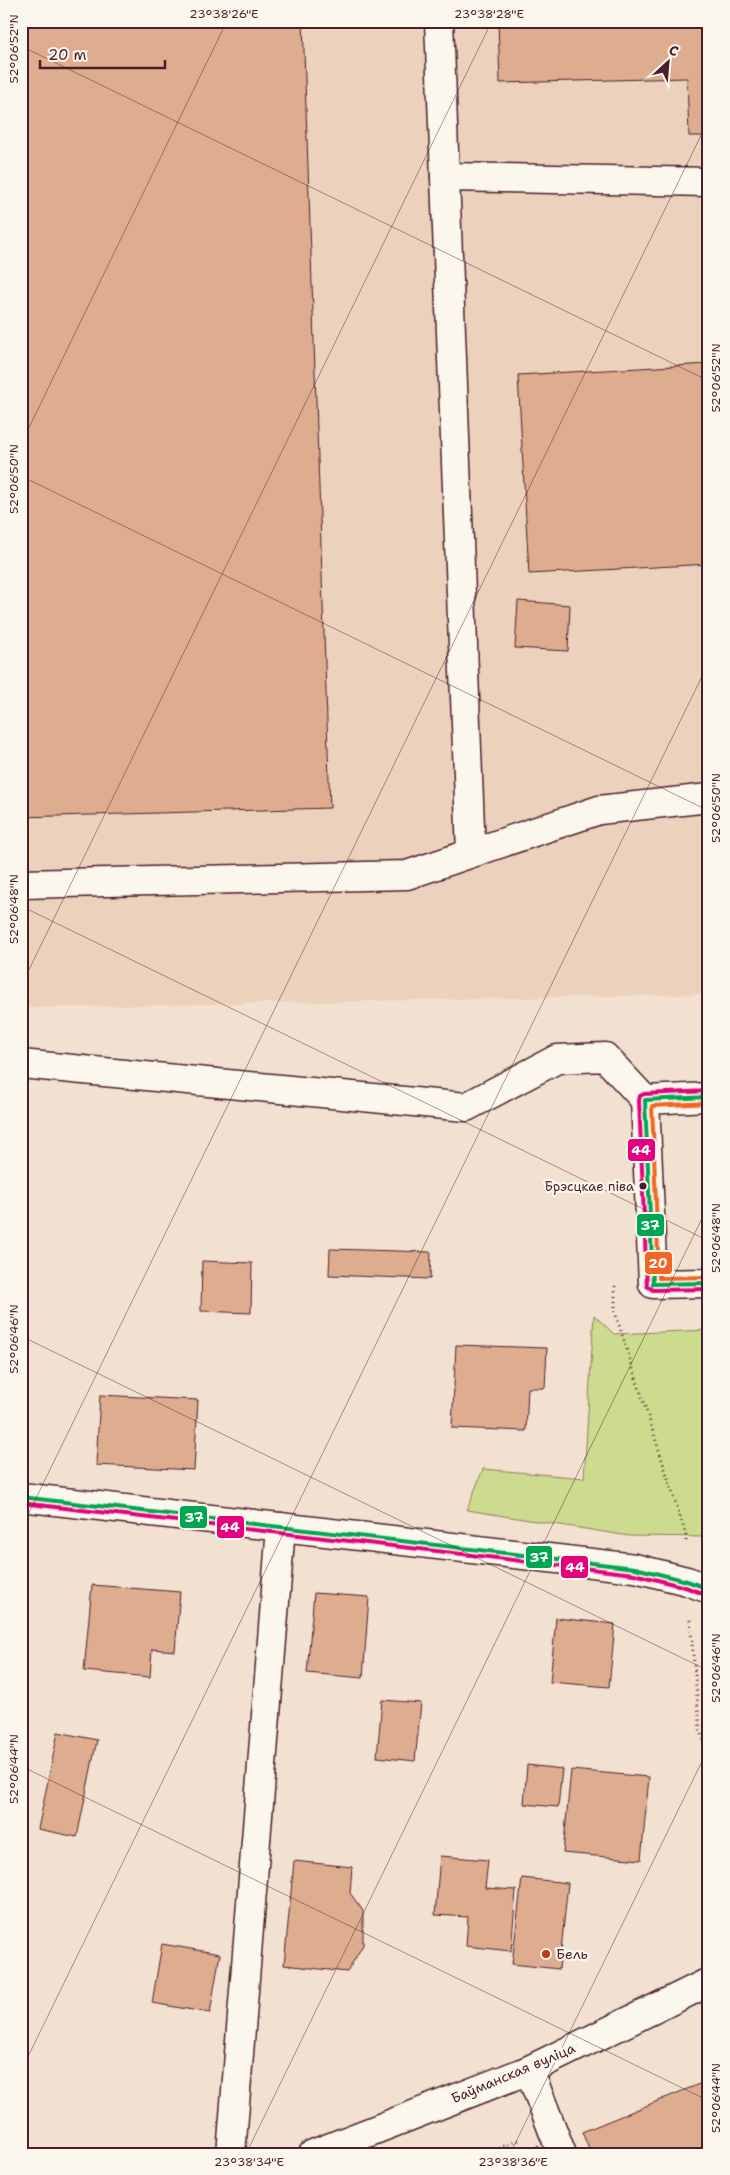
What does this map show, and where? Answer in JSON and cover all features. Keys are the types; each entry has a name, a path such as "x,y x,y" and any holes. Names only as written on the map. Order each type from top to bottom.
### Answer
{"street":[{"path":"439,21 471,853"},
{"path":"445,178 709,182"},
{"path":"21,884 407,875 599,810 709,798"},
{"path":"21,1064 466,1107 557,1059 605,1057 645,1100 652,1284 709,1283"},
{"path":"645,1100 709,1098"},
{"path":"21,1497 281,1526 566,1562 635,1568 698,1585"},
{"path":"231,2154 281,1526"},
{"name":"Баўманская вуліца","path":"314,2154 529,2070 709,1982"},
{"path":"529,2070 562,2154"}],"path":[{"path":"615,1283 615,1312 686,1536 698,1585 700,1729 709,1758"}],"shaded area":[{"path":"21,21 709,21 709,994 21,1008"}],"green space":[{"path":"594,1315 614,1334 709,1330 709,1537 629,1536 467,1510 483,1469 584,1478"}],"building":[{"path":"21,21 303,21 330,808 21,817"},
{"path":"498,21 709,21 709,136 689,136 687,78 500,83"},
{"path":"709,364 709,564 529,574 518,375"},
{"path":"518,601 570,605 568,651 515,648"},
{"path":"330,1249 431,1252 430,1279 329,1275"},
{"path":"202,1261 252,1263 251,1313 201,1311"},
{"path":"456,1345 547,1348 545,1388 528,1388 526,1431 452,1428"},
{"path":"100,1395 198,1400 194,1470 96,1465"},
{"path":"92,1585 180,1592 175,1651 152,1649 150,1677 84,1671"},
{"path":"314,1593 369,1597 363,1678 307,1673"},
{"path":"556,1618 615,1624 609,1687 550,1682"},
{"path":"382,1700 421,1703 415,1761 377,1757"},
{"path":"58,1732 97,1740 77,1837 38,1829"},
{"path":"527,1765 562,1769 558,1807 524,1804"},
{"path":"571,1770 649,1777 641,1860 563,1853"},
{"path":"440,1856 488,1860 485,1888 516,1890 511,1951 466,1946 468,1917 435,1915"},
{"path":"294,1861 352,1867 350,1893 363,1911 363,1945 347,1972 284,1965"},
{"path":"522,1878 568,1883 559,1969 512,1964"},
{"path":"162,1944 220,1954 210,2013 152,2003"},
{"path":"709,2080 709,2154 591,2154 582,2132"},
{"path":"538,2146 541,2154 519,2154"}],"transit line":[{"name":"44","path":"709,1091 644,1094 640,1096 639,1100 647,1286 653,1290 709,1289"},
{"name":"37","path":"709,1097 645,1100 653,1284 709,1283"},
{"name":"20","path":"709,1103 652,1106 659,1278 709,1277"},
{"name":"37","path":"21,1497 635,1568 687,1581 709,1589"},
{"name":"44","path":"21,1503 634,1574 685,1587 707,1595"}],"place":[{"name":"Брэсцкае піва","path":"643,1186"},
{"name":"Бель","path":"546,1954"}]}
